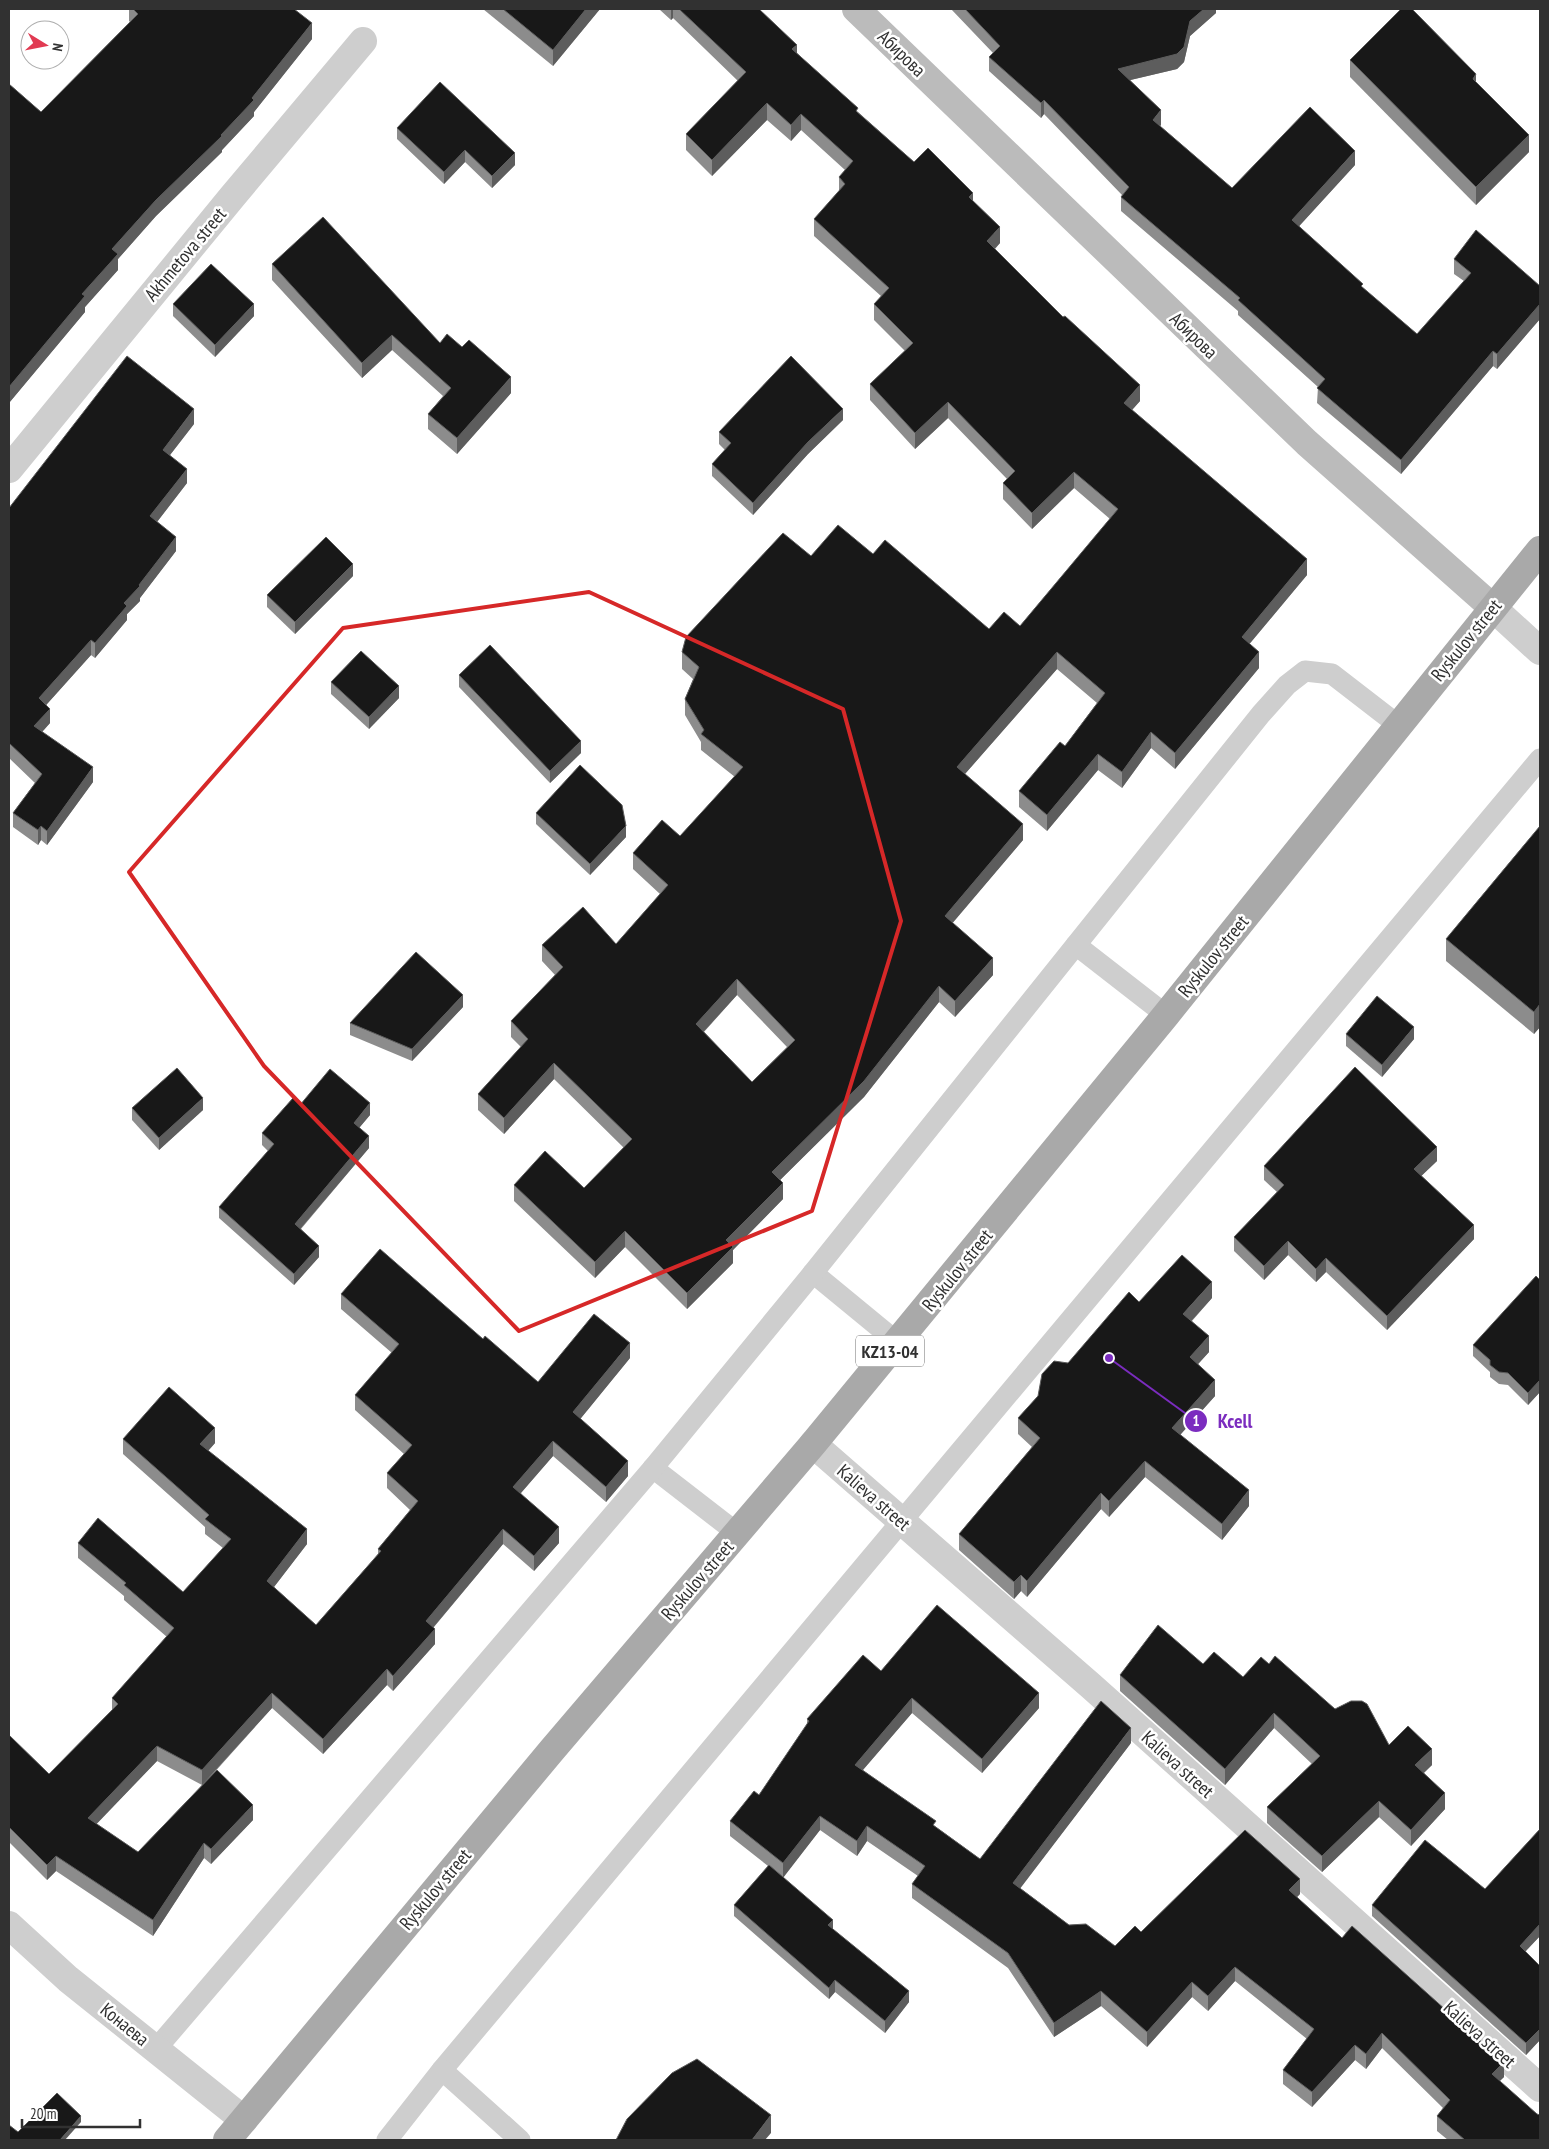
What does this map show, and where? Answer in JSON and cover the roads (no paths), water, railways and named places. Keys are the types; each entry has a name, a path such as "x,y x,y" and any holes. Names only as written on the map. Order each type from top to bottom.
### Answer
{"main road":[{"name":"Абирова","path":"856,9 1307,443 1492,608"},
{"name":"Ryskulov street","path":"235,2130 552,1750 813,1444 1166,1015 1540,550"}],"street":[{"name":"Akhmetova street","path":"9,469 206,228 363,41"},
{"name":"Абирова","path":"1492,608 1540,651"},
{"name":"Kalieva street","path":"813,1444 1091,1686 1540,2088"},
{"name":"Конаева","path":"9,1925 68,1979 156,2049 235,2130"}],"lane":[{"path":"156,2049 653,1468 813,1273 1260,714 1287,686 1305,672 1332,674 1398,725"},
{"path":"387,2140 442,2070 1540,759"},
{"path":"1076,945 1166,1015"},
{"path":"813,1273 897,1342"},
{"path":"653,1468 737,1533"},
{"path":"442,2070 520,2140"}],"place":[{"name":"Kcell","path":"1109,1358"}]}
